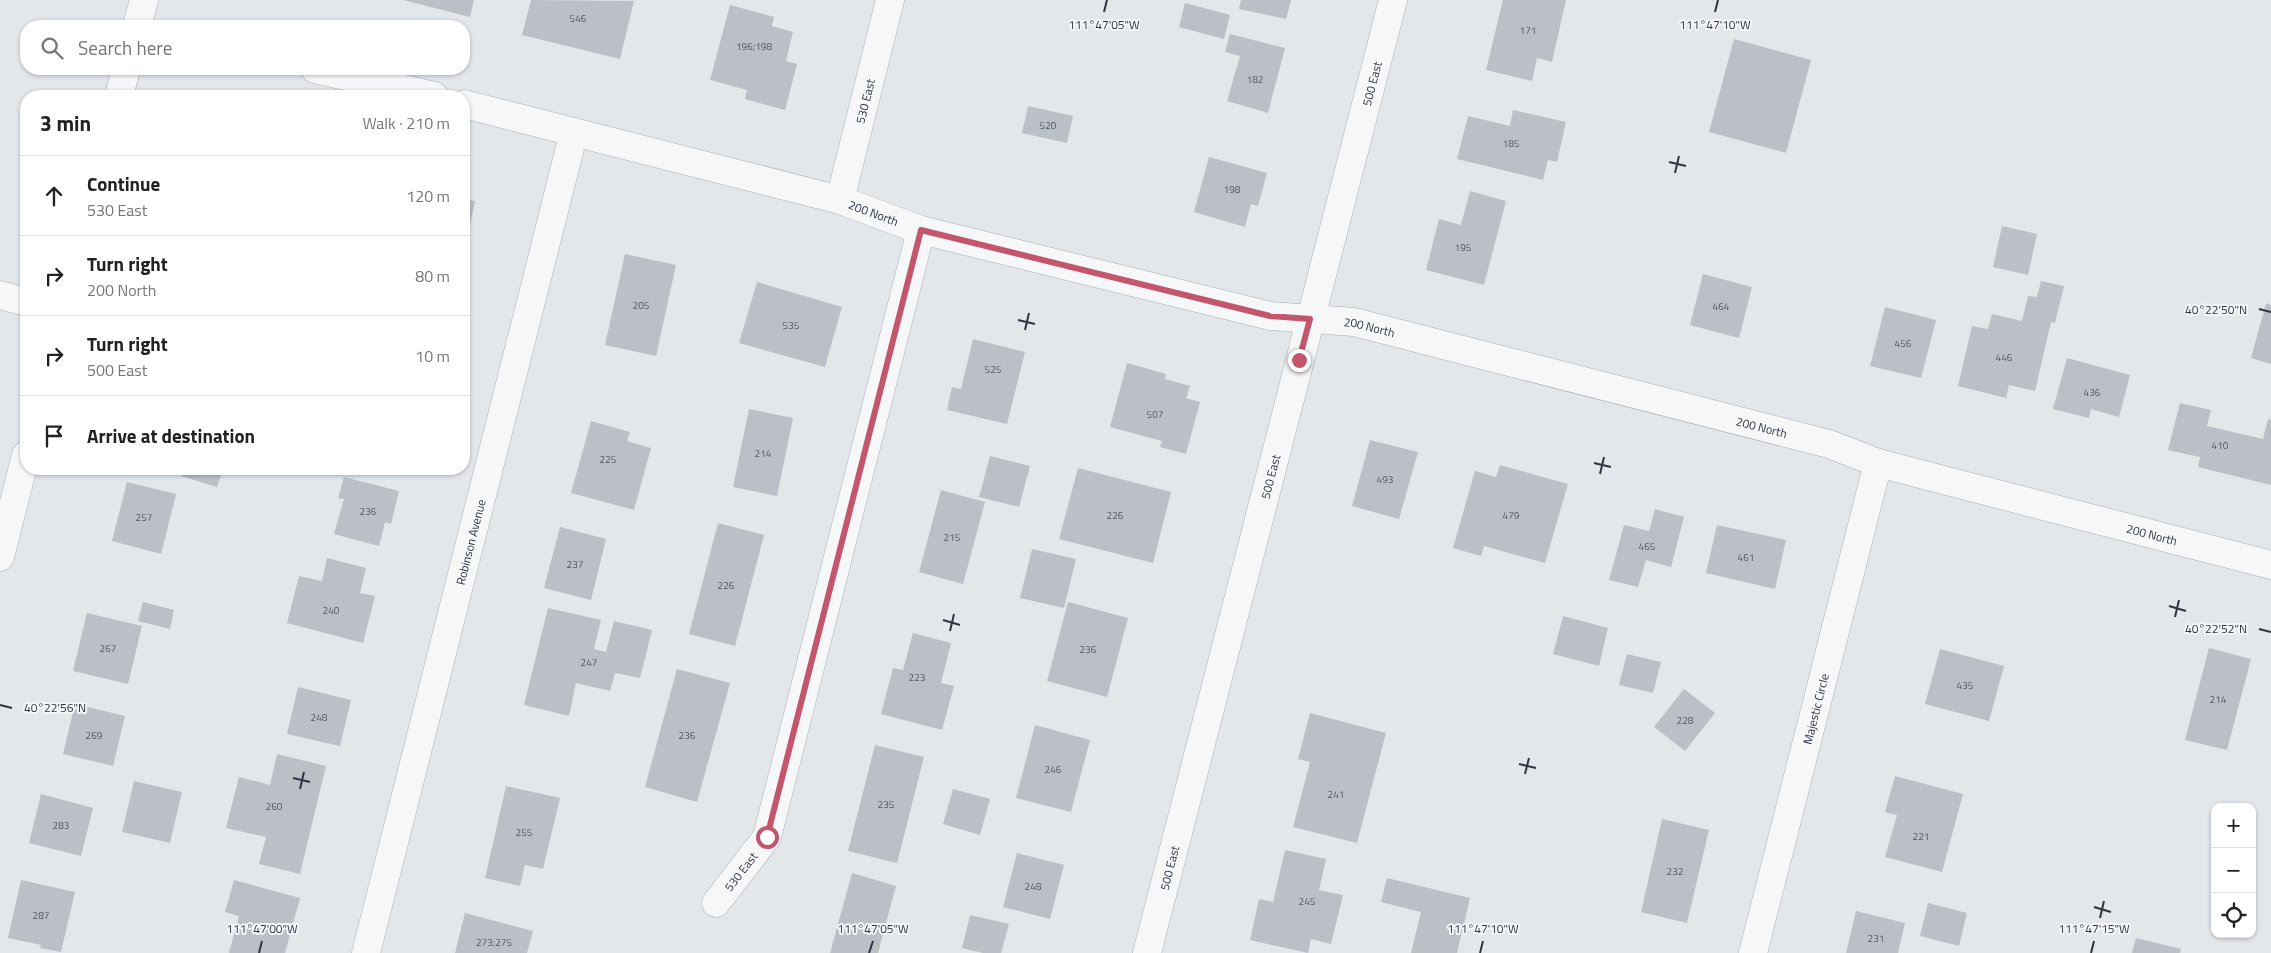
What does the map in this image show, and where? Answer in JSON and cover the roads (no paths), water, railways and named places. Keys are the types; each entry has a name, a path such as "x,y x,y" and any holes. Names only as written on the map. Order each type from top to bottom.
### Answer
{"street":[{"name":"530 East","path":"840,200 890,0"},
{"name":"500 East","path":"1147,953 1393,0"},
{"path":"121,90 124,75"},
{"path":"342,75 408,90"},
{"name":"200 North","path":"470,106 840,200 921,230 1270,316 1361,323 1829,444 1878,463 2271,565"},
{"name":"Robinson Avenue","path":"366,953 574,132"},
{"name":"530 East","path":"716,903 767,837 921,230"},
{"path":"0,295 20,300"},
{"name":"Majestic Circle","path":"1752,953 1878,463"},
{"path":"0,557 21,475"}]}
